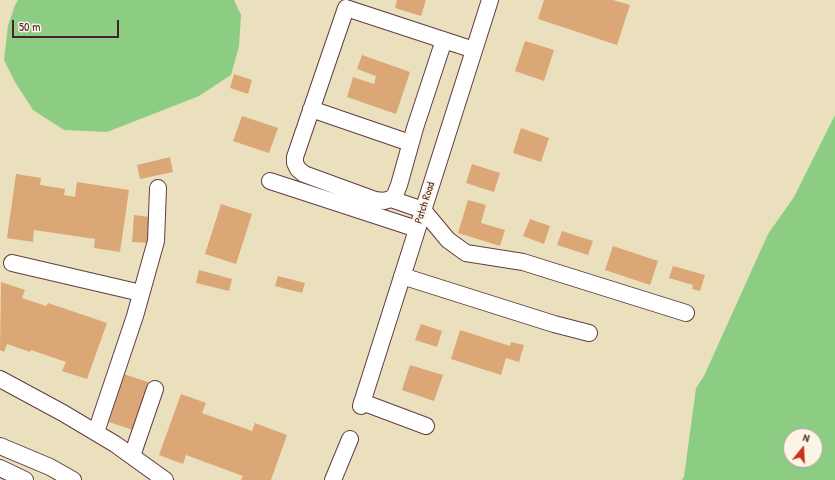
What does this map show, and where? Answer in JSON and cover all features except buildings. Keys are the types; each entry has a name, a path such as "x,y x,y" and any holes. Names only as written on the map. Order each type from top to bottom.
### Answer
{"street":[{"name":"Patch Road","path":"426,426 362,404 490,0"},
{"path":"444,40 410,143 396,195 392,199 384,201 375,200 304,174 298,169 295,163 295,157 346,8 444,40 474,50"},
{"path":"311,109 410,143"},
{"path":"270,181 417,230"},
{"path":"96,432 141,293 156,241 158,188"},
{"path":"392,199 423,210 448,240 466,253 523,262 686,313"},
{"path":"12,263 141,293"},
{"path":"402,276 554,324 589,333"},
{"path":"0,379 96,432 165,480"},
{"path":"132,456 155,389"},
{"path":"333,480 350,438"},
{"path":"0,446 50,467 72,480"},
{"path":"0,468 24,480"}],"green space":[{"path":"18,0 234,0 241,15 239,46 231,75 199,96 107,132 64,130 33,110 15,82 4,60 8,26"},
{"path":"835,115 835,480 682,480 684,477 696,388 704,376 768,234 794,197"}]}
